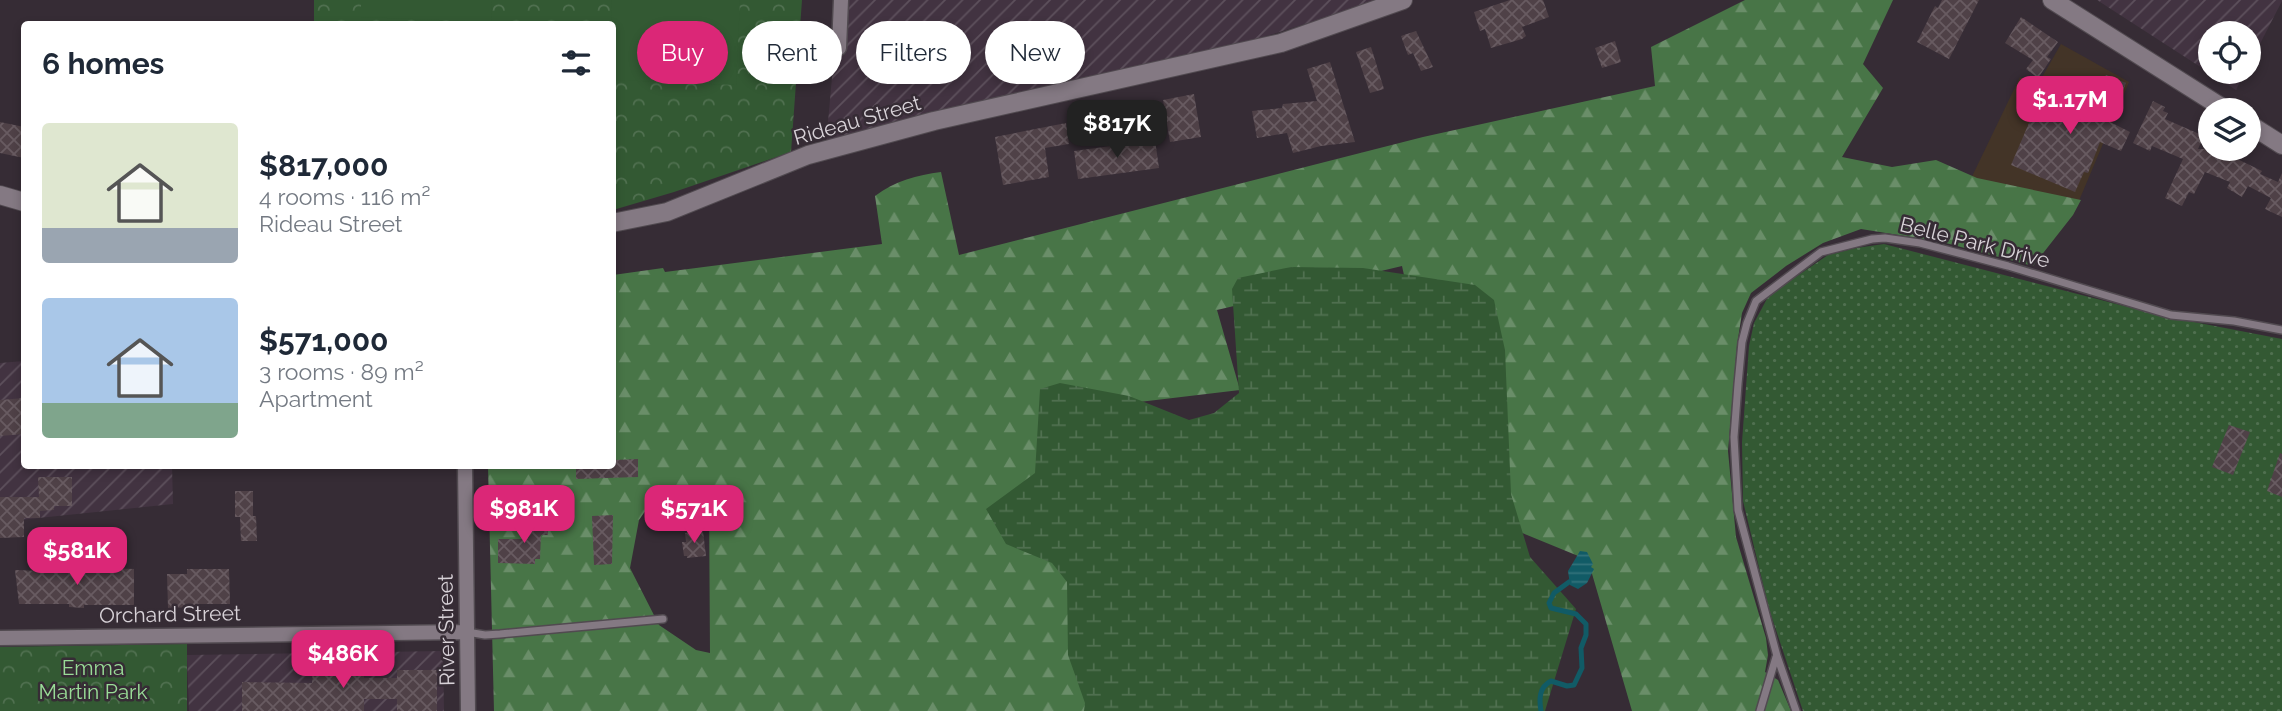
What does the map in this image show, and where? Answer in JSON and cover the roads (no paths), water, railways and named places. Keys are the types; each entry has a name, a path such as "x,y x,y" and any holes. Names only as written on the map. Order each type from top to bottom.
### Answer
{"street":[{"path":"840,21 841,0"},
{"name":"Rideau Street","path":"616,222 667,212 808,155 934,121 1281,43 1403,0"},
{"path":"2052,0 2207,98"},
{"path":"2261,132 2282,145"},
{"path":"0,195 21,201"},
{"name":"River Street","path":"465,469 468,711"},
{"name":"Orchard Street","path":"0,638 467,632"}],"lane":[{"name":"Belle Park Drive","path":"1796,711 1777,656 1738,510 1734,437 1739,373 1747,323 1756,301 1822,252 1885,238 1920,243 2008,266 2171,315 2234,321 2282,330"},
{"path":"467,632 485,635 663,619"},
{"path":"1760,711 1777,656"}],"water":[{"path":"1580,551 1587,552 1594,569 1587,583 1578,589 1570,585 1568,571"}],"waterway":[{"path":"1541,711 1540,698 1544,687 1551,681 1567,686 1574,685 1582,668 1581,648 1586,635 1586,624 1576,614 1551,608 1549,603 1554,593 1569,582"}],"park label":[{"name":"Emma Martin Park","path":"93,679"}]}
